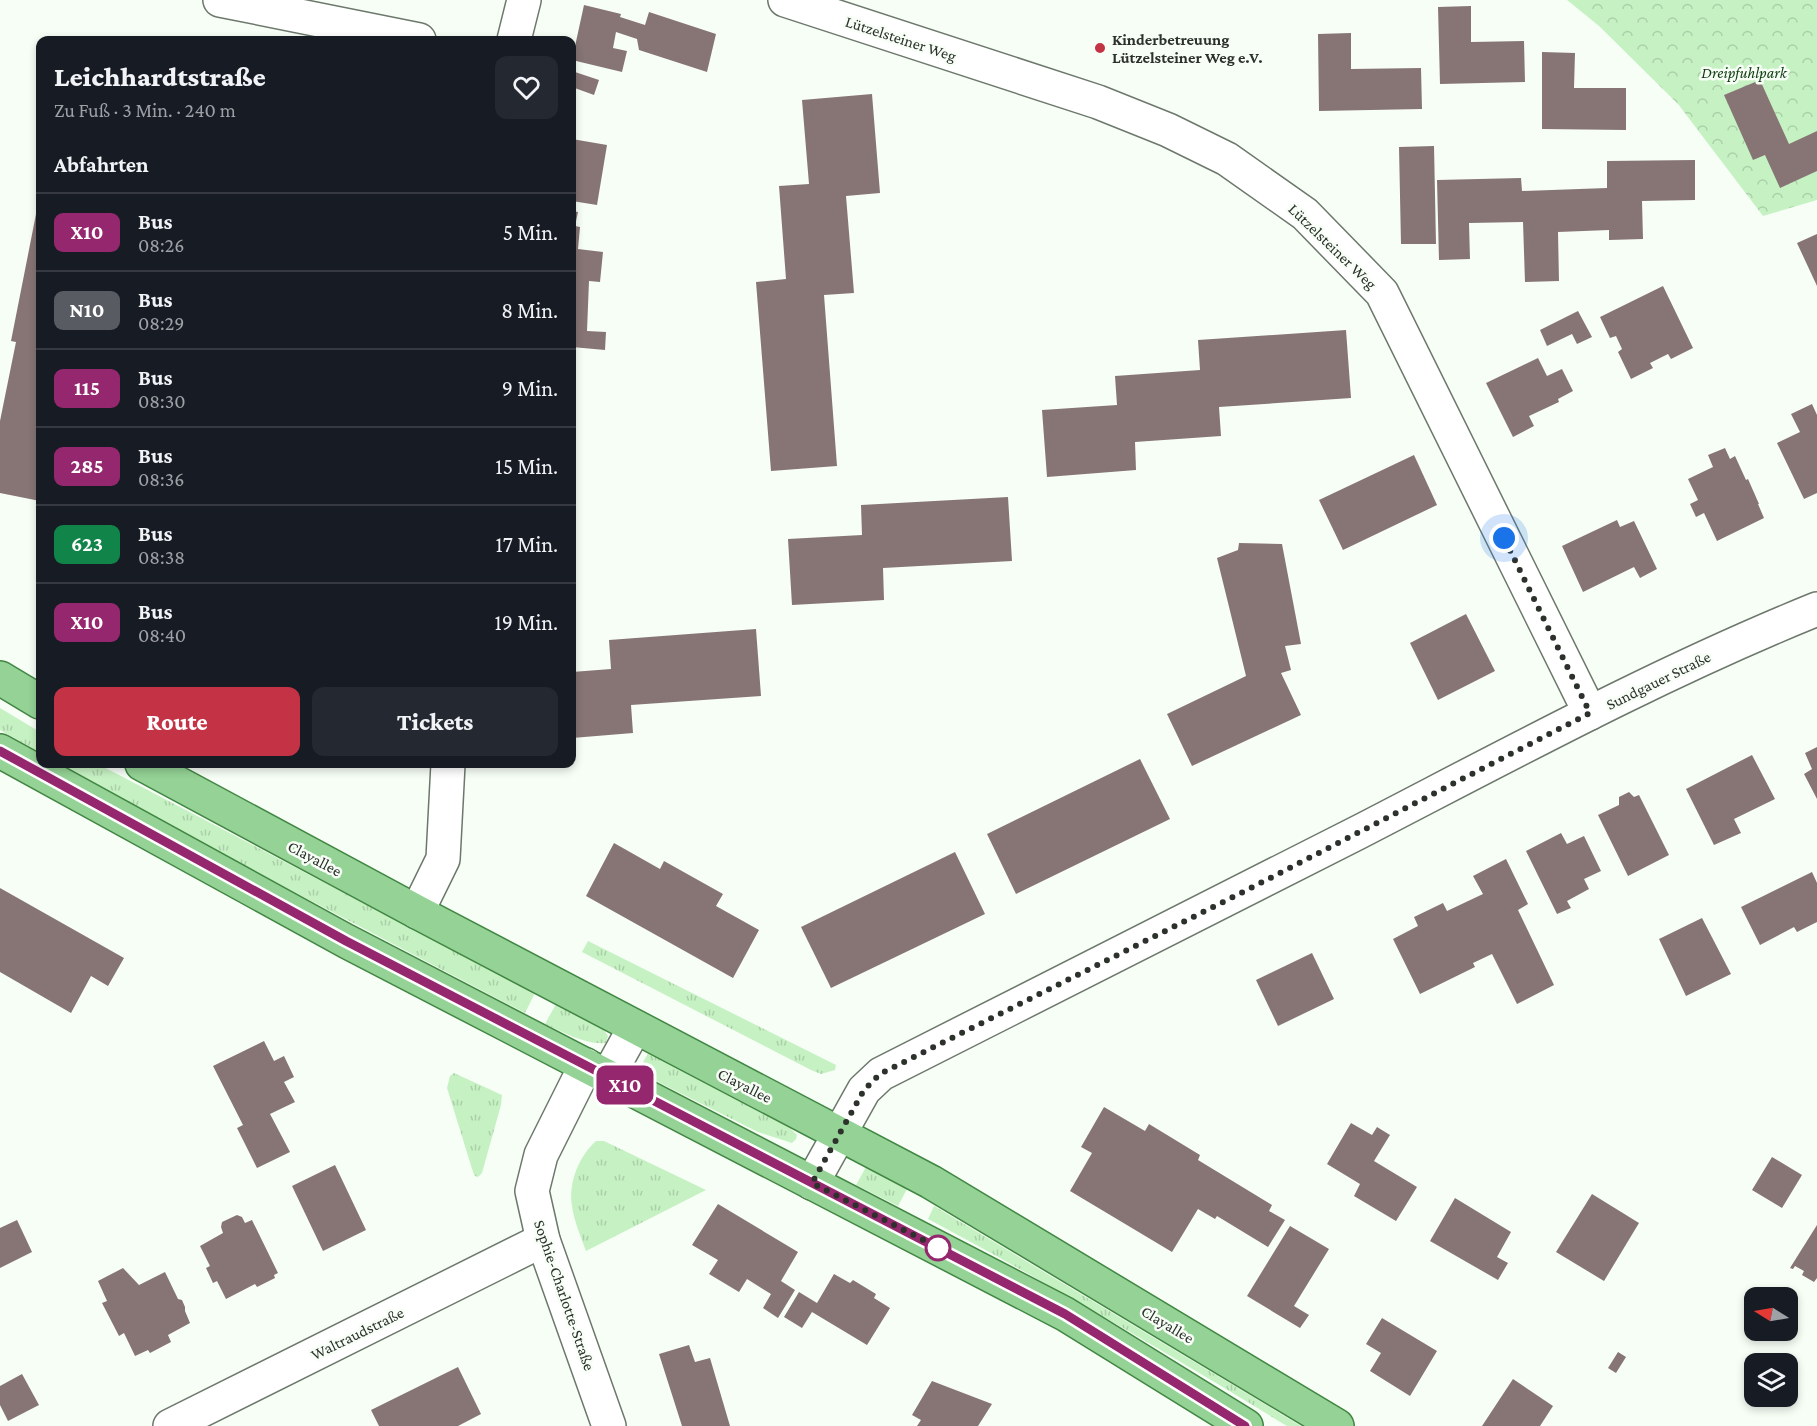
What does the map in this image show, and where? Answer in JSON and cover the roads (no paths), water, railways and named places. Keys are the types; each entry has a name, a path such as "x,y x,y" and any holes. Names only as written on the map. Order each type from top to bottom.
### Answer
{"main road":[{"path":"0,678 36,700"},
{"path":"0,751 346,941 1065,1314 1246,1426"},
{"name":"Clayallee","path":"149,768 417,912 962,1199 1337,1426"}],"street":[{"path":"219,0 337,32 378,36"},
{"path":"515,36 524,0"},
{"name":"Lützelsteiner Weg","path":"785,0 1098,102 1168,130 1227,159 1305,214 1382,293 1590,713"},
{"name":"Sundgauer Straße","path":"812,1183 864,1090 880,1074 1245,891 1590,713 1746,638 1817,609"},
{"path":"417,912 443,859 448,768"},
{"name":"Sophie-Charlotte-Straße","path":"609,1426 543,1240 532,1191 541,1155 597,1071 635,1027"},
{"name":"Waltraudstraße","path":"170,1426 543,1240"}],"place":[{"name":"Kinderbetreuung Lützelsteiner Weg e.V.","path":"1100,48"}],"park label":[{"name":"Dreipfuhlpark","path":"1744,72"}]}
